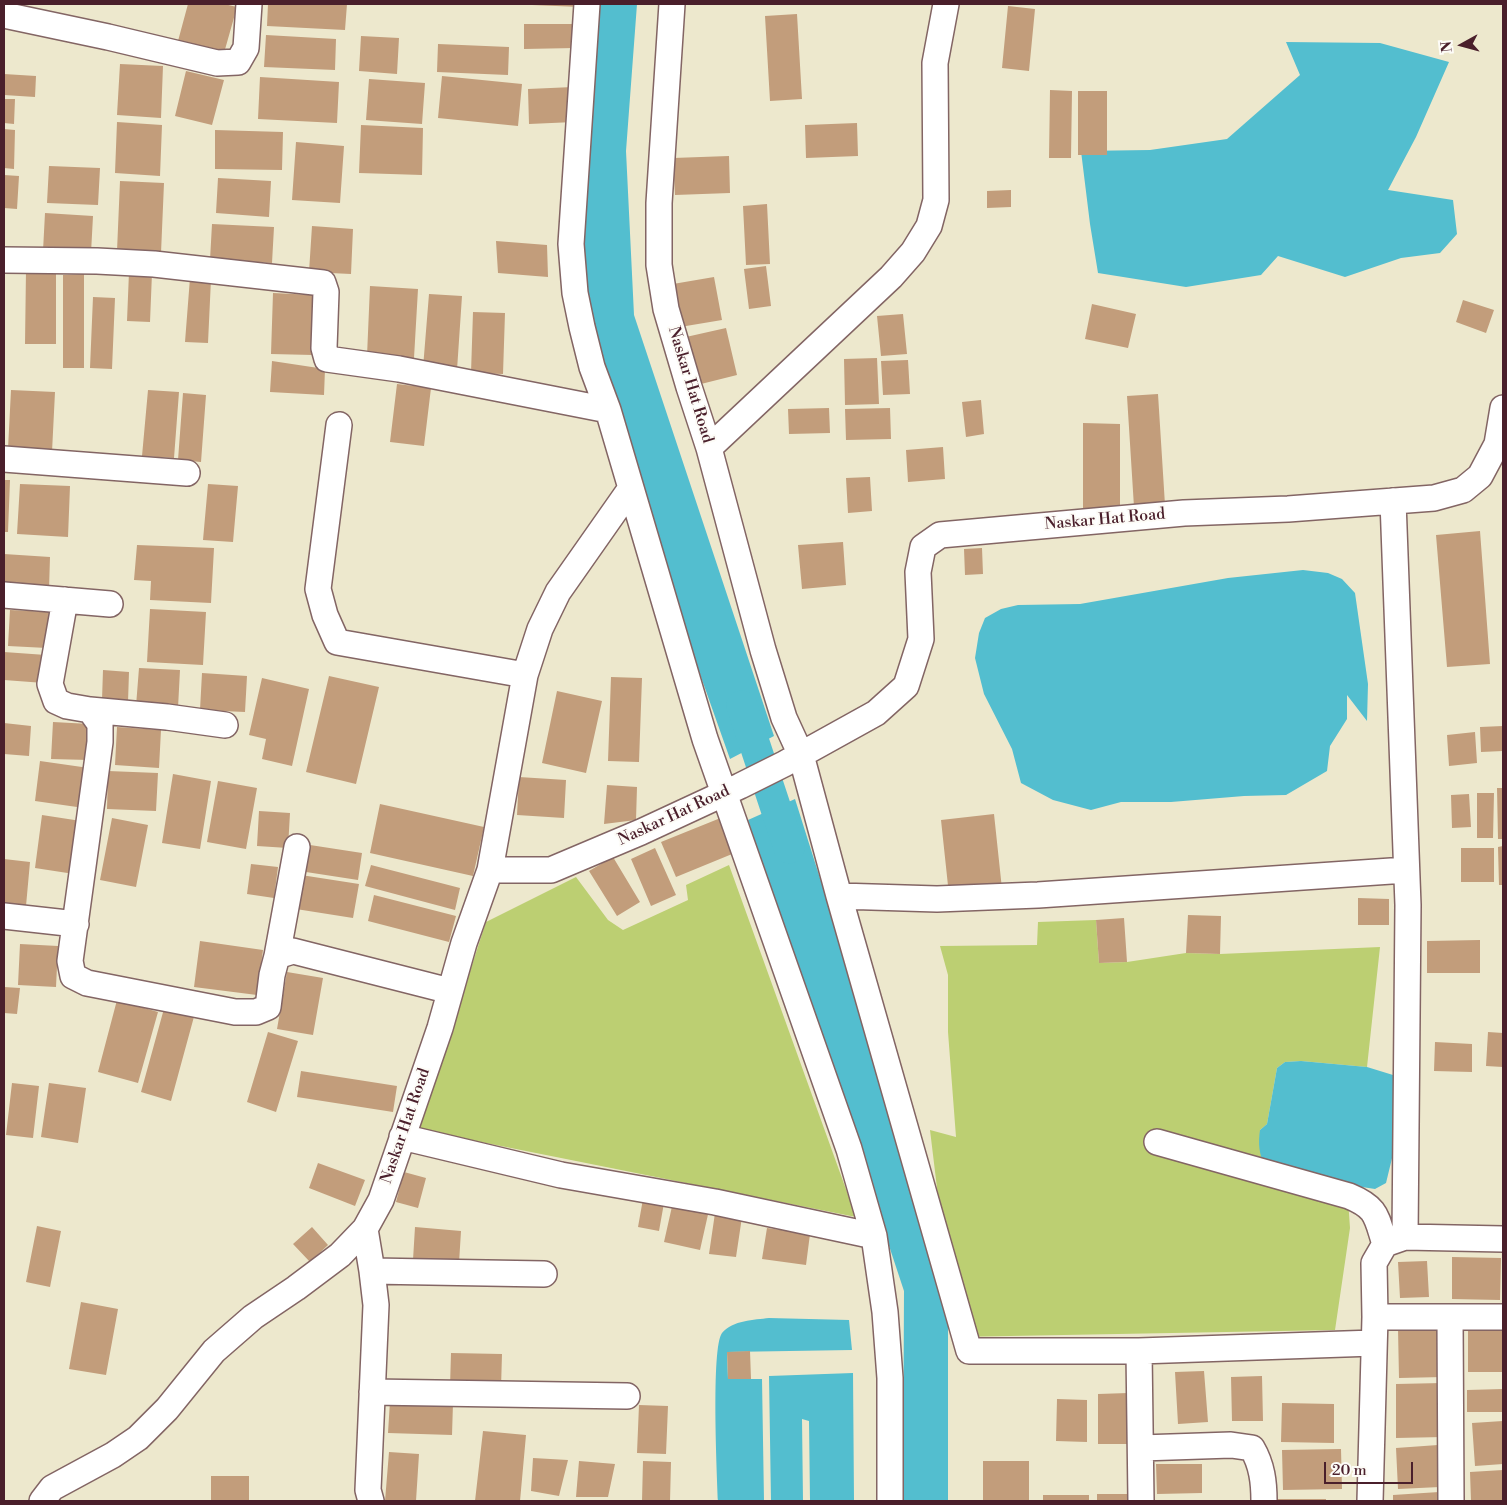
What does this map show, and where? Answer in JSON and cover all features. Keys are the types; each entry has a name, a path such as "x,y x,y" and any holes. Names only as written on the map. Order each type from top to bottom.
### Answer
{"street":[{"path":"4,15 217,63 238,62 246,48 249,4"},
{"path":"587,4 572,244 575,293 592,366 608,410 705,740 732,789 849,1149 874,1236 886,1312 890,1501"},
{"name":"Naskar Hat Road","path":"672,4 658,203 659,265 666,309 709,448 763,650 784,718 792,759"},
{"path":"709,448 891,277 913,252 929,226 936,200 935,63 946,4"},
{"path":"4,260 154,264 323,283 326,292 324,348 327,359 399,369 608,410"},
{"name":"Naskar Hat Road","path":"42,1501 52,1488 113,1456 138,1438 167,1409 214,1351 253,1317 340,1255 365,1229 380,1200 440,1028 464,943 490,870 551,870 641,832 732,789 876,714 906,686 921,639 918,572 923,546 940,535 1184,513 1288,509 1434,498 1464,490 1480,476 1497,444 1503,408"},
{"path":"339,425 318,589 325,615 337,642 525,676"},
{"path":"4,459 187,473"},
{"path":"490,870 525,676 540,629 558,592 631,488"},
{"path":"1370,1501 1375,1317 1374,1263 1395,1241 1408,905 1392,501"},
{"path":"4,595 110,604"},
{"path":"64,600 50,684 56,701 67,706 90,710 167,717 225,725"},
{"path":"90,710 100,724 100,742 70,961 72,976 87,984 234,1012 256,1012 268,1007 272,975 297,847"},
{"path":"792,759 839,896 969,1351 1140,1351 1374,1343"},
{"path":"839,896 937,899 1020,896 1406,870"},
{"path":"4,916 76,924"},
{"path":"277,956 292,951 450,991"},
{"path":"402,1137 561,1175 715,1202 874,1236"},
{"path":"1157,1142 1349,1196 1366,1203 1395,1241"},
{"path":"365,1229 376,1305 368,1490 372,1501"},
{"path":"1395,1241 1503,1239"},
{"path":"372,1271 544,1274"},
{"path":"1375,1317 1503,1317"},
{"path":"1450,1317 1451,1501"},
{"path":"1140,1351 1141,1501"},
{"path":"372,1392 627,1396"},
{"path":"1141,1448 1231,1445 1252,1448 1259,1460 1264,1485 1264,1501"}],"green space":[{"path":"729,865 856,1217 416,1129 446,1045 486,922 576,877 608,920 623,930 688,900 686,885"},
{"path":"1096,920 1099,963 1127,962 1186,953 1220,954 1380,947 1367,1067 1301,1061 1285,1062 1277,1068 1267,1124 1260,1130 1347,1185 1350,1228 1335,1330 955,1337 930,1130 956,1137 948,1032 948,975 940,946 1037,945 1038,922"}],"water":[{"path":"594,4 637,4 626,151 634,315 774,736 730,759 588,357 576,250"},
{"path":"1286,42 1380,43 1449,62 1416,137 1388,190 1453,200 1457,234 1440,253 1401,258 1345,277 1278,256 1261,275 1186,287 1098,273 1081,151 1150,150 1227,139 1300,75"},
{"path":"1303,570 1328,573 1342,579 1355,593 1368,684 1367,721 1347,695 1347,719 1330,746 1327,771 1286,795 1244,796 1171,802 1121,802 1091,810 1053,800 1021,783 1012,749 984,694 975,658 979,633 985,618 1001,609 1018,605 1080,604 1228,578"},
{"path":"795,799 929,1224 948,1310 948,1501 903,1501 904,1291 748,820"},
{"path":"1301,1061 1367,1067 1393,1075 1400,1087 1402,1117 1386,1183 1375,1189 1317,1180 1265,1166 1261,1157 1260,1130 1267,1124 1277,1068 1285,1062"},
{"path":"769,1318 849,1320 852,1350 727,1352 728,1379 762,1379 764,1501 718,1501 716,1385 719,1343 722,1333 732,1325 744,1321"},
{"path":"853,1373 854,1501 810,1501 809,1421 802,1419 803,1501 771,1501 769,1376"}],"building":[{"path":"188,4 224,4 237,7 224,53 178,41"},
{"path":"268,4 347,4 345,30 267,26"},
{"path":"532,4 581,4 580,7"},
{"path":"1008,6 1035,9 1029,71 1002,68"},
{"path":"797,14 802,99 770,101 765,16"},
{"path":"524,24 575,24 575,48 524,49"},
{"path":"266,35 336,39 335,70 264,67"},
{"path":"361,36 399,38 397,74 359,71"},
{"path":"438,44 509,47 508,75 437,72"},
{"path":"120,64 163,66 161,118 117,115"},
{"path":"186,71 224,80 212,125 175,116"},
{"path":"4,74 36,76 35,97 4,95"},
{"path":"442,76 522,84 518,126 438,118"},
{"path":"260,77 339,82 337,123 258,119"},
{"path":"369,79 425,83 422,124 366,120"},
{"path":"573,87 574,122 529,124 528,89"},
{"path":"1050,90 1072,91 1071,158 1049,158"},
{"path":"1078,91 1107,91 1107,155 1078,155"},
{"path":"4,99 15,99 14,124 4,123"},
{"path":"117,122 162,125 160,176 115,173"},
{"path":"857,123 858,156 806,158 805,125"},
{"path":"361,125 423,128 422,175 359,173"},
{"path":"4,129 15,130 14,169 4,168"},
{"path":"215,130 283,132 282,170 215,169"},
{"path":"296,142 344,146 340,203 292,200"},
{"path":"729,156 730,193 675,195 673,158"},
{"path":"49,166 100,168 98,205 47,203"},
{"path":"4,175 19,176 17,209 4,208"},
{"path":"218,178 271,181 269,217 216,213"},
{"path":"120,181 164,183 161,253 117,251"},
{"path":"1011,190 1011,207 987,208 987,191"},
{"path":"767,204 770,264 746,265 743,206"},
{"path":"45,213 93,216 91,253 43,251"},
{"path":"212,224 274,227 272,263 210,260"},
{"path":"312,226 353,229 351,274 309,272"},
{"path":"496,241 547,245 548,277 498,273"},
{"path":"766,266 771,306 749,309 744,269"},
{"path":"26,270 56,271 56,344 25,344"},
{"path":"129,272 152,273 150,322 127,321"},
{"path":"84,274 84,368 63,368 63,275"},
{"path":"714,277 722,320 680,327 673,284"},
{"path":"190,278 211,279 208,343 185,342"},
{"path":"370,286 418,289 414,358 367,356"},
{"path":"273,293 314,295 313,355 271,354"},
{"path":"429,294 462,296 457,370 423,368"},
{"path":"93,297 115,298 112,369 90,368"},
{"path":"1463,300 1494,310 1486,333 1456,322"},
{"path":"1092,304 1136,314 1128,348 1085,339"},
{"path":"473,312 505,313 503,374 471,373"},
{"path":"903,314 907,354 881,356 877,316"},
{"path":"726,328 737,375 697,385 686,337"},
{"path":"877,358 879,404 845,405 844,359"},
{"path":"908,360 910,394 883,395 881,361"},
{"path":"272,361 325,369 324,395 270,392"},
{"path":"397,384 431,388 424,446 390,442"},
{"path":"11,390 55,392 52,452 8,449"},
{"path":"148,390 179,392 174,458 142,456"},
{"path":"183,393 206,395 201,462 178,460"},
{"path":"1158,394 1165,505 1134,507 1127,396"},
{"path":"981,400 984,434 966,437 962,402"},
{"path":"829,408 830,433 789,434 788,409"},
{"path":"890,408 891,439 846,440 845,409"},
{"path":"1083,423 1120,424 1120,510 1083,510"},
{"path":"943,447 945,479 908,482 906,450"},
{"path":"870,477 872,511 848,513 846,478"},
{"path":"4,480 10,480 8,532 4,532"},
{"path":"20,484 70,486 68,537 17,534"},
{"path":"208,484 238,486 233,542 203,540"},
{"path":"1480,531 1490,664 1447,667 1436,535"},
{"path":"843,542 846,585 802,589 798,545"},
{"path":"137,545 214,548 211,603 150,600 151,581 134,580"},
{"path":"982,548 983,574 965,575 964,549"},
{"path":"4,554 50,557 49,590 4,588"},
{"path":"150,609 206,612 203,665 147,662"},
{"path":"10,610 49,612 47,648 8,646"},
{"path":"4,652 46,655 44,683 4,680"},
{"path":"139,668 180,670 178,708 136,706"},
{"path":"103,670 129,672 128,702 102,700"},
{"path":"202,673 247,676 245,712 200,710"},
{"path":"329,676 379,687 356,784 306,772"},
{"path":"611,677 642,678 639,762 608,761"},
{"path":"262,678 309,689 292,766 262,759 266,739 249,735"},
{"path":"557,691 602,701 586,773 542,763"},
{"path":"53,722 90,724 89,760 51,759"},
{"path":"4,723 31,726 29,756 4,754"},
{"path":"1503,726 1503,751 1481,752 1480,727"},
{"path":"117,727 161,730 159,768 115,765"},
{"path":"1475,732 1477,763 1449,766 1447,735"},
{"path":"40,761 89,768 84,808 35,801"},
{"path":"108,771 158,773 156,811 107,809"},
{"path":"173,774 211,781 200,849 162,843"},
{"path":"519,777 566,780 564,818 517,815"},
{"path":"218,781 257,788 246,849 207,842"},
{"path":"607,785 637,787 636,820 604,824"},
{"path":"1497,788 1503,788 1503,839 1498,839"},
{"path":"1477,793 1494,793 1493,838 1477,838"},
{"path":"1469,794 1471,827 1452,828 1451,795"},
{"path":"380,804 484,827 473,876 370,853"},
{"path":"259,811 290,813 288,848 257,846"},
{"path":"994,814 1002,889 949,895 941,820"},
{"path":"42,815 81,821 74,874 35,868"},
{"path":"723,817 737,852 676,877 661,842"},
{"path":"112,818 148,825 136,887 100,880"},
{"path":"310,845 362,853 358,880 306,872"},
{"path":"1503,846 1503,885 1499,885 1498,847"},
{"path":"655,848 676,895 651,906 631,859"},
{"path":"1461,848 1494,848 1494,882 1461,882"},
{"path":"613,857 640,902 617,916 589,871"},
{"path":"4,859 30,862 26,906 4,904"},
{"path":"251,864 278,867 274,898 247,894"},
{"path":"371,865 460,888 455,910 365,886"},
{"path":"301,875 359,884 353,918 296,909"},
{"path":"374,895 456,916 449,942 368,921"},
{"path":"1358,898 1389,899 1389,925 1358,925"},
{"path":"1188,915 1221,916 1220,954 1186,953"},
{"path":"1124,918 1127,962 1099,963 1096,920"},
{"path":"1480,940 1480,973 1427,973 1427,941"},
{"path":"200,941 263,950 257,995 194,987"},
{"path":"20,944 58,946 56,987 18,985"},
{"path":"287,972 323,978 313,1035 277,1029"},
{"path":"4,987 20,988 17,1014 4,1013"},
{"path":"117,1000 158,1012 138,1083 98,1072"},
{"path":"165,1005 195,1013 171,1101 141,1092"},
{"path":"268,1032 298,1041 276,1112 247,1102"},
{"path":"1488,1032 1503,1033 1503,1067 1486,1066"},
{"path":"1435,1042 1472,1044 1472,1072 1434,1071"},
{"path":"301,1071 397,1086 393,1112 297,1097"},
{"path":"12,1083 39,1086 33,1138 6,1135"},
{"path":"49,1083 86,1088 78,1143 41,1137"},
{"path":"318,1163 365,1180 355,1206 309,1188"},
{"path":"404,1172 426,1178 418,1208 396,1202"},
{"path":"643,1199 664,1203 659,1231 638,1227"},
{"path":"673,1202 709,1210 700,1250 664,1242"},
{"path":"715,1213 742,1217 736,1257 709,1254"},
{"path":"37,1226 61,1231 50,1287 26,1282"},
{"path":"312,1227 328,1245 310,1262 293,1244"},
{"path":"415,1227 461,1231 459,1263 413,1260"},
{"path":"767,1228 810,1234 806,1265 762,1259"},
{"path":"1452,1257 1501,1258 1500,1300 1452,1299"},
{"path":"1427,1261 1429,1297 1400,1298 1398,1262"},
{"path":"81,1302 118,1309 106,1375 69,1369"},
{"path":"1398,1329 1442,1329 1443,1377 1399,1378"},
{"path":"1468,1331 1503,1331 1503,1372 1468,1372"},
{"path":"750,1351 751,1379 728,1379 727,1352"},
{"path":"451,1353 502,1354 501,1388 450,1387"},
{"path":"1204,1371 1208,1422 1178,1424 1175,1372"},
{"path":"1262,1376 1263,1421 1232,1421 1231,1377"},
{"path":"1442,1383 1443,1437 1396,1438 1396,1384"},
{"path":"1503,1389 1503,1412 1467,1412 1467,1390"},
{"path":"1128,1393 1129,1444 1098,1444 1098,1394"},
{"path":"1057,1399 1087,1400 1087,1442 1056,1441"},
{"path":"390,1401 453,1403 452,1435 388,1433"},
{"path":"1282,1403 1334,1404 1334,1443 1281,1442"},
{"path":"639,1405 668,1406 666,1454 637,1453"},
{"path":"1503,1421 1503,1464 1475,1466 1472,1423"},
{"path":"483,1431 526,1435 520,1501 475,1501"},
{"path":"1438,1445 1440,1487 1398,1489 1396,1448"},
{"path":"1341,1449 1342,1489 1283,1490 1282,1450"},
{"path":"389,1452 419,1454 416,1501 385,1501"},
{"path":"533,1458 568,1460 559,1496 531,1491"},
{"path":"579,1461 615,1464 608,1497 576,1497"},
{"path":"643,1461 671,1462 670,1501 642,1501"},
{"path":"983,1461 1029,1461 1029,1501 983,1501"},
{"path":"1156,1464 1202,1464 1202,1493 1157,1494"},
{"path":"1503,1470 1503,1500 1471,1501 1470,1472"},
{"path":"211,1476 249,1476 249,1500 211,1500"},
{"path":"1439,1492 1440,1501 1393,1501 1393,1495"},
{"path":"1097,1494 1137,1494 1137,1501 1097,1501"},
{"path":"1043,1495 1089,1495 1089,1501 1043,1501"},
{"path":"1277,1499 1326,1499 1326,1501 1277,1501"}],"waterway":[{"path":"742,706 789,848"}]}
